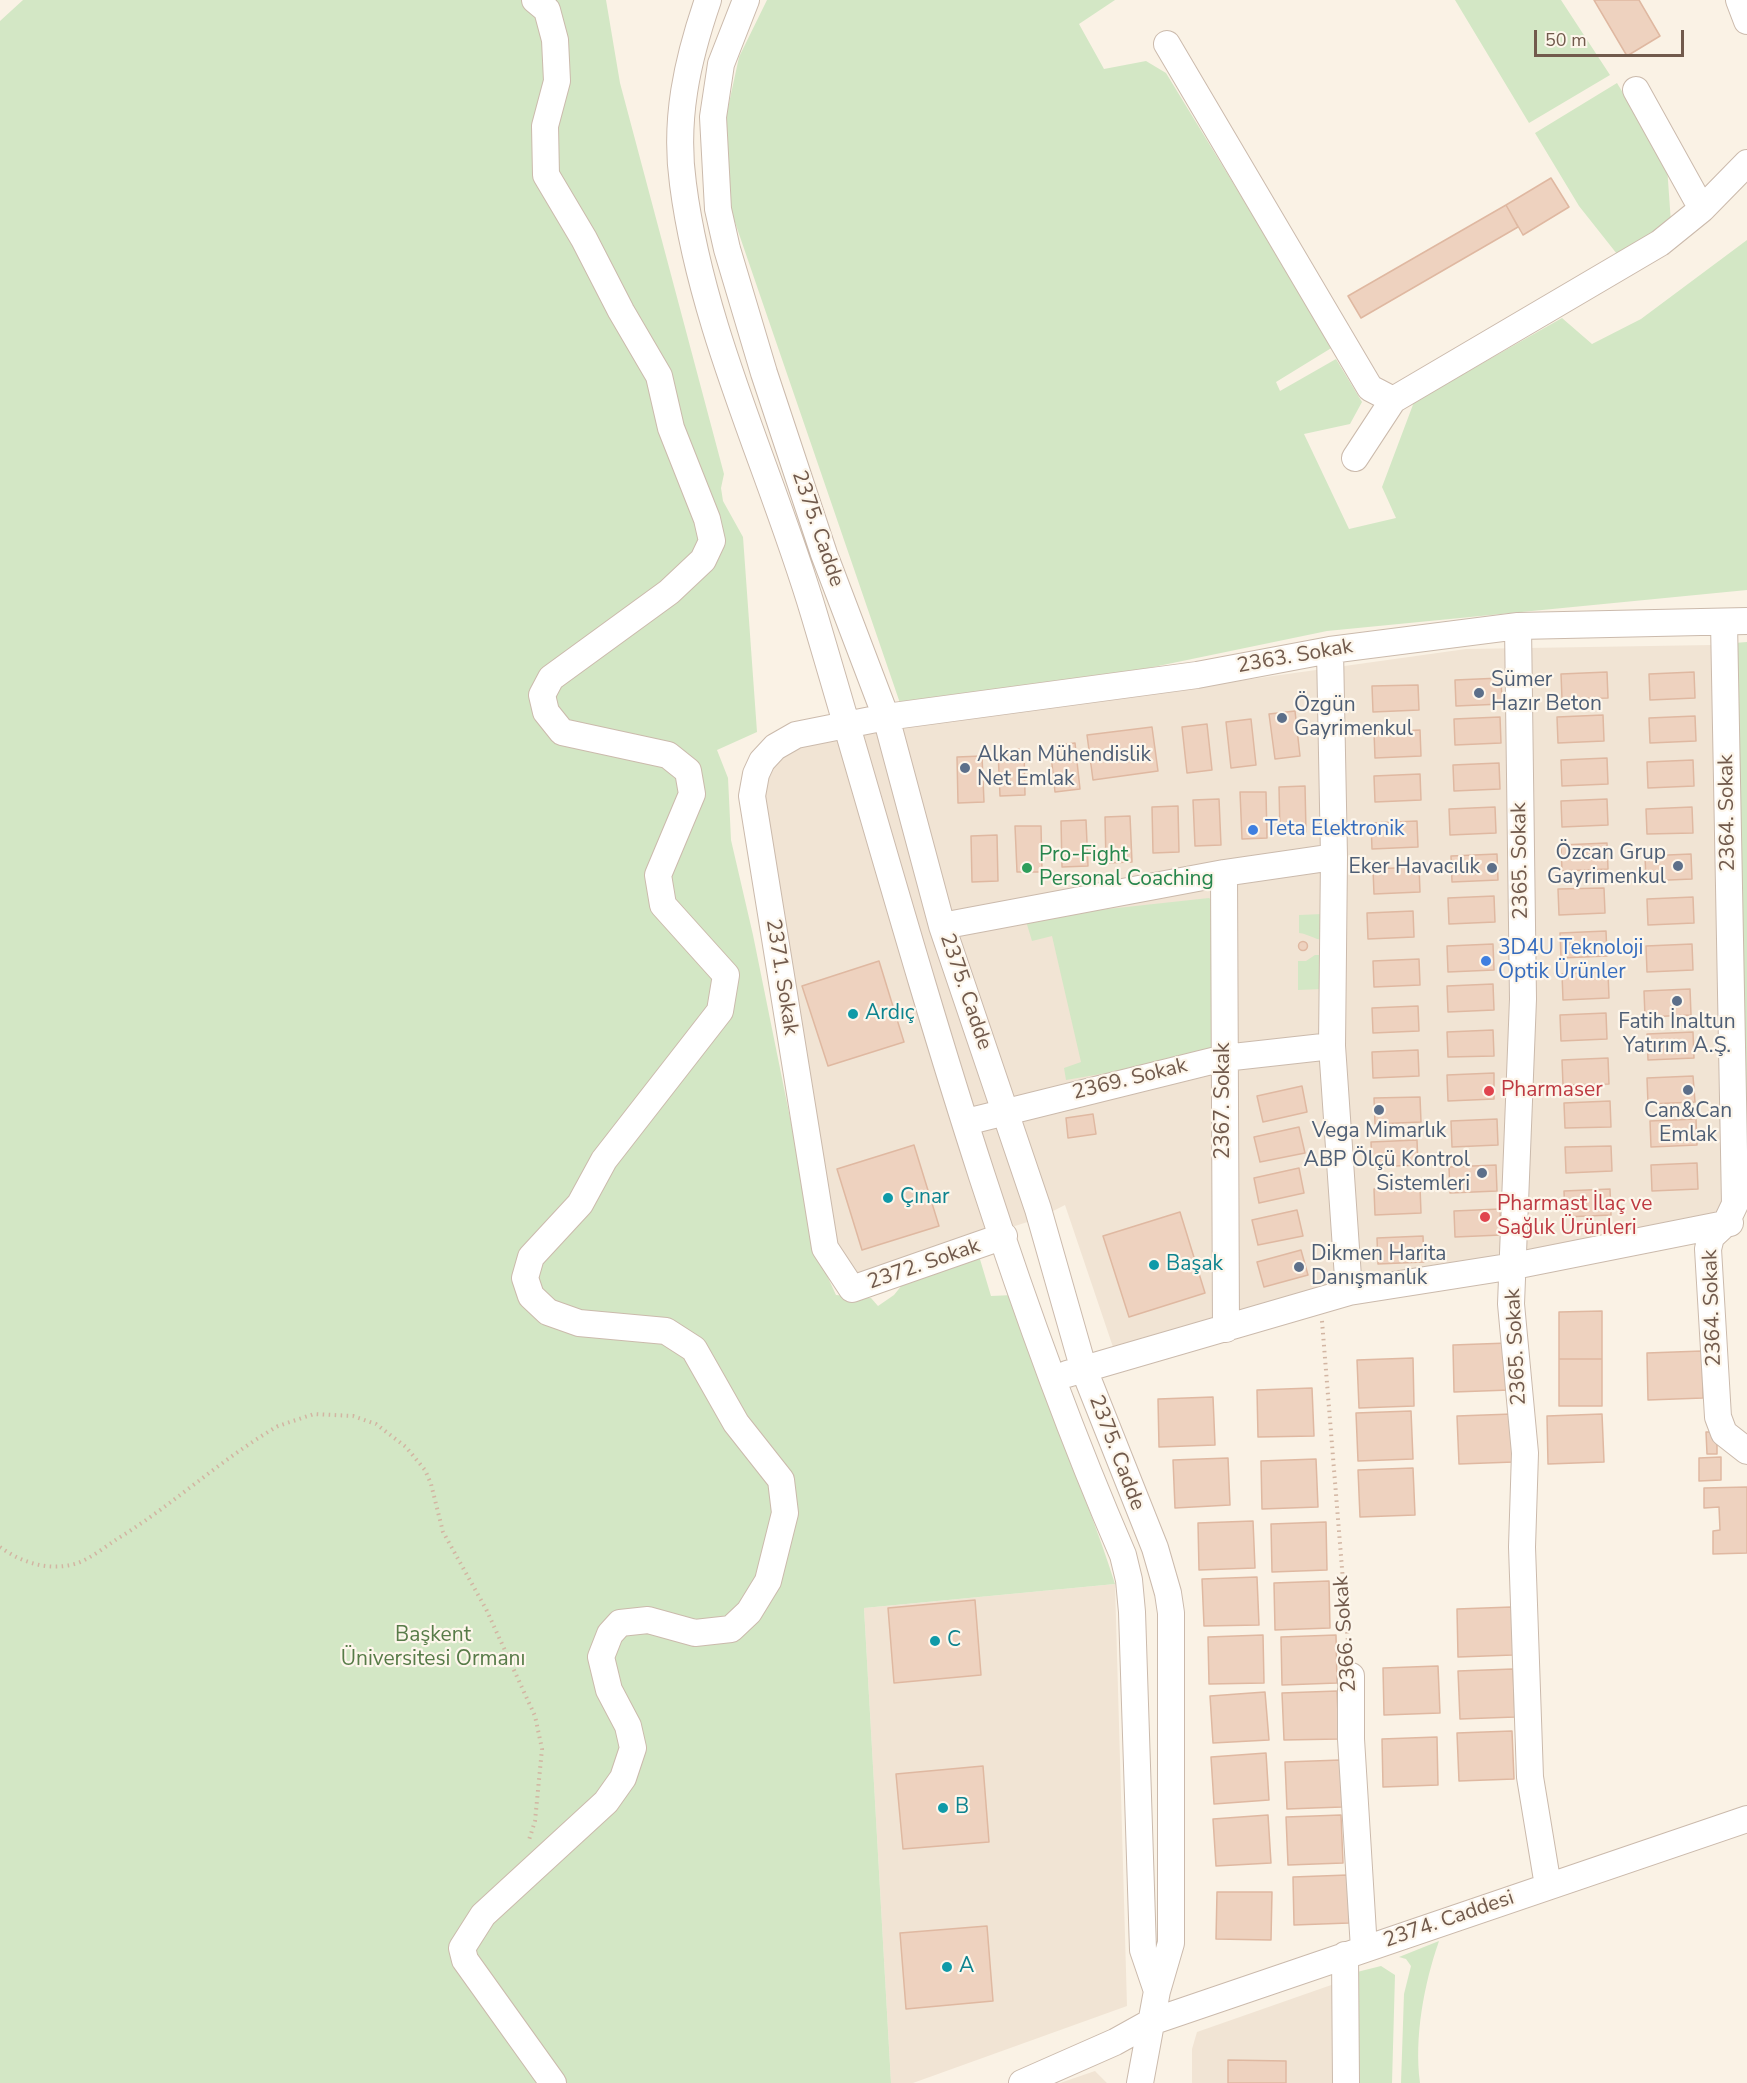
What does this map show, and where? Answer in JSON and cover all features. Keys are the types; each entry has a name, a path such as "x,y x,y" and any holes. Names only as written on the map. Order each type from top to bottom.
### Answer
{"street":[{"path":"535,0 547,10 555,40 557,81 545,126 546,175 585,239 621,311 659,376 671,428 707,519 712,541 702,560 669,592 551,678 542,695 546,712 562,732 668,756 688,771 692,794 658,875 663,905 726,975 720,1011 604,1160 580,1204 531,1257 525,1278 531,1296 548,1312 579,1323 666,1331 694,1349 736,1423 781,1480 785,1514 768,1581 749,1612 730,1629 695,1632 648,1620 620,1623 610,1634 601,1657 609,1690 628,1726 633,1748 623,1778 606,1802 483,1915 462,1948 465,1960 553,2083"},
{"name":"2375. Cadde","path":"708,0 692,49 678,129 683,189 692,235 707,300 798,563 966,1122 1053,1379 1123,1555 1129,1580 1143,1950 1157,1991"},
{"name":"2375. Cadde","path":"746,0 721,64 713,117 718,208 764,373 824,554 885,717 942,926 1038,1209 1083,1368 1155,1548 1168,1593 1171,1613 1171,1943 1157,1991 1140,2083"},
{"path":"1739,0 1747,21"},
{"path":"1167,44 1370,388 1393,400"},
{"path":"1636,90 1702,209"},
{"path":"1355,458 1393,400 1660,243 1702,209 1747,163"},
{"name":"2363. Sokak","path":"847,726 885,717 1197,675 1330,650 1518,626 1736,621"},
{"name":"2364. Sokak","path":"1736,621 1735,1204 1741,1221 1711,1237 1708,1250 1718,1417 1724,1433 1747,1451"},
{"name":"2365. Sokak","path":"1518,626 1523,999 1511,1304 1524,1453 1522,1547 1530,1777 1548,1886"},
{"path":"1330,650 1334,857 1332,1046 1349,1292"},
{"name":"2371. Sokak","path":"845,1282 825,1248 752,796 759,767 776,747 796,735 847,726"},
{"path":"942,926 1224,873 1334,857"},
{"name":"2367. Sokak","path":"1224,873 1226,1329"},
{"name":"2369. Sokak","path":"966,1122 1005,1110 1224,1058 1332,1046"},
{"path":"1053,1379 1083,1368 1349,1292 1514,1266 1741,1221"},
{"name":"2372. Sokak","path":"845,1282 852,1289 867,1286 1004,1236"},
{"name":"2366. Sokak","path":"1346,2083 1354,1952 1351,1676"},
{"path":"1742,1821 1747,1798"},
{"name":"2374. Caddesi","path":"1022,2083 1115,2042 1151,2022 1742,1821"}],"path":[{"name":"2366. Sokak","path":"1322,1319 1351,1676"},
{"path":"0,1547 25,1562 40,1565 53,1566 80,1562 134,1529 278,1426 301,1417 328,1413 353,1416 375,1424 406,1447 424,1470 443,1532 486,1609 535,1716 542,1749 535,1821 526,1847"}],"shaded area":[{"path":"1712,645 1726,1211 1216,1317 1114,1350 1065,1205 1037,1219 851,1278 832,1245 762,794 768,764 785,750 823,739 1466,649"},
{"path":"1115,1584 1127,2006 913,2083 891,2083 864,1608"},
{"path":"1337,1983 1338,2083 1192,2083 1192,2049 1197,2032"},
{"path":"1095,2071 1107,2083 1060,2083"}],"green space":[{"name":"Başkent Üniversitesi Ormanı","path":"23,0 606,0 620,83 724,474 721,488 723,501 743,537 757,732 717,750 728,778 731,840 753,935 818,1256 836,1295 871,1298 878,1306 894,1295 902,1285 979,1256 991,1296 1013,1295 1035,1368 1115,1584 864,1608 891,2083 0,2083 0,21"},
{"path":"767,0 1115,0 1079,24 1104,69 1146,61 1166,73 1333,347 1276,382 1280,391 1336,359 1362,402 1350,424 1304,434 1349,529 1396,518 1382,487 1414,402 1562,318 1592,344 1641,319 1747,240 1747,590 1327,631 1023,694 901,706 727,199 726,117 739,57"},
{"path":"1455,0 1561,0 1610,75 1529,123"},
{"path":"1617,83 1667,166 1671,223 1617,254 1579,206 1535,133"},
{"path":"1747,642 1747,1108 1741,1135 1734,643"},
{"path":"1209,898 1215,903 1212,1055 1066,1080 1064,1068 1081,1062 1052,936 1032,941 1025,918"},
{"path":"1323,914 1323,940 1299,933 1299,915"},
{"path":"1315,955 1322,955 1322,989 1298,990 1298,961 1306,961"},
{"path":"1439,1941 1429,1975 1419,2029 1420,2083 1401,2083 1404,1994 1411,1966 1406,1959 1399,1957"},
{"path":"1381,1966 1395,1975 1392,2083 1352,2083 1353,1973"}],"building":[{"path":"1594,0 1639,0 1660,36 1627,56"},
{"path":"1551,178 1569,207 1523,235 1506,205"},
{"path":"1506,205 1518,227 1361,318 1348,296"},
{"path":"1607,672 1608,698 1562,699 1561,674"},
{"path":"1694,672 1695,698 1650,700 1649,674"},
{"path":"1501,678 1502,704 1456,706 1455,680"},
{"path":"1418,685 1419,710 1373,712 1372,686"},
{"path":"1295,711 1300,756 1275,759 1269,714"},
{"path":"1603,715 1604,741 1558,743 1557,717"},
{"path":"1695,716 1696,741 1650,743 1649,718"},
{"path":"1500,717 1501,743 1455,745 1454,719"},
{"path":"1251,719 1256,765 1231,768 1226,722"},
{"path":"1207,724 1212,770 1187,773 1182,727"},
{"path":"1152,727 1158,771 1093,780 1087,735"},
{"path":"1420,730 1421,756 1375,758 1374,732"},
{"path":"1075,743 1080,789 1055,792 1050,746"},
{"path":"1024,749 1025,795 1000,796 998,750"},
{"path":"982,756 984,802 958,803 957,757"},
{"path":"1607,758 1608,784 1562,786 1561,760"},
{"path":"1693,760 1694,786 1648,788 1647,762"},
{"path":"1499,763 1500,789 1454,791 1453,765"},
{"path":"1420,774 1421,800 1375,802 1374,776"},
{"path":"1305,786 1306,832 1280,833 1279,787"},
{"path":"1240,792 1266,792 1267,838 1242,839"},
{"path":"1219,799 1221,845 1195,846 1193,800"},
{"path":"1607,799 1608,825 1562,827 1561,801"},
{"path":"1178,806 1179,852 1153,853 1152,807"},
{"path":"1495,807 1496,833 1450,835 1449,809"},
{"path":"1692,807 1693,833 1647,834 1646,809"},
{"path":"1130,816 1132,862 1106,863 1105,817"},
{"path":"1086,820 1088,866 1062,867 1061,821"},
{"path":"1417,821 1418,847 1372,849 1371,823"},
{"path":"1015,826 1041,826 1042,872 1017,872"},
{"path":"997,835 998,881 972,882 971,836"},
{"path":"1607,843 1608,869 1562,871 1561,845"},
{"path":"1497,854 1498,880 1452,882 1451,856"},
{"path":"1691,854 1692,879 1646,881 1645,856"},
{"path":"1419,867 1420,892 1374,894 1373,869"},
{"path":"1604,888 1605,913 1559,915 1558,889"},
{"path":"1494,896 1495,922 1449,924 1448,898"},
{"path":"1693,897 1694,923 1648,925 1647,899"},
{"path":"1413,911 1414,937 1368,939 1367,913"},
{"path":"1606,931 1607,956 1561,958 1560,933"},
{"path":"1303,942 1307,946 1303,950 1299,946"},
{"path":"1493,944 1494,970 1448,972 1447,946"},
{"path":"1692,944 1693,970 1647,972 1646,946"},
{"path":"1419,959 1420,985 1374,987 1373,961"},
{"name":"Ardıç","path":"879,961 904,1042 828,1066 802,986"},
{"path":"1608,972 1609,998 1563,1000 1562,974"},
{"path":"1493,984 1494,1010 1448,1012 1447,986"},
{"path":"1690,989 1691,1015 1645,1017 1644,991"},
{"path":"1418,1006 1419,1031 1373,1033 1372,1008"},
{"path":"1606,1013 1607,1039 1561,1041 1560,1015"},
{"path":"1493,1030 1494,1056 1448,1057 1447,1032"},
{"path":"1693,1032 1694,1058 1648,1060 1647,1034"},
{"path":"1418,1050 1419,1076 1373,1078 1372,1052"},
{"path":"1608,1058 1609,1084 1563,1085 1562,1060"},
{"path":"1494,1073 1494,1099 1448,1101 1447,1075"},
{"path":"1693,1076 1695,1102 1648,1104 1647,1078"},
{"path":"1302,1086 1307,1112 1263,1122 1257,1096"},
{"path":"1420,1097 1421,1122 1375,1124 1374,1098"},
{"path":"1610,1101 1611,1127 1565,1128 1564,1103"},
{"path":"1093,1114 1096,1134 1068,1138 1066,1118"},
{"path":"1497,1119 1498,1145 1452,1147 1451,1121"},
{"path":"1696,1119 1697,1145 1651,1147 1650,1121"},
{"path":"1299,1127 1305,1153 1260,1162 1254,1137"},
{"path":"1417,1140 1418,1165 1372,1167 1371,1142"},
{"name":"Çınar","path":"914,1145 939,1226 862,1250 837,1169"},
{"path":"1611,1146 1612,1171 1566,1173 1565,1147"},
{"path":"1697,1163 1698,1189 1652,1191 1651,1165"},
{"path":"1496,1165 1497,1191 1450,1193 1449,1167"},
{"path":"1299,1168 1304,1193 1259,1203 1254,1178"},
{"path":"1420,1187 1421,1213 1375,1215 1374,1189"},
{"path":"1610,1189 1611,1215 1565,1217 1564,1191"},
{"path":"1500,1209 1501,1235 1455,1237 1454,1211"},
{"path":"1297,1210 1303,1236 1258,1245 1252,1220"},
{"name":"Başak","path":"1180,1212 1205,1293 1129,1317 1103,1236"},
{"path":"1423,1236 1424,1262 1378,1264 1377,1238"},
{"path":"1301,1250 1308,1275 1264,1287 1257,1262"},
{"path":"1602,1311 1602,1359 1559,1359 1559,1312"},
{"path":"1508,1343 1510,1390 1454,1392 1453,1345"},
{"path":"1702,1351 1703,1398 1648,1400 1647,1353"},
{"path":"1413,1358 1414,1406 1359,1408 1357,1360"},
{"path":"1559,1359 1602,1359 1602,1406 1559,1406"},
{"path":"1312,1388 1314,1436 1258,1437 1257,1390"},
{"path":"1213,1397 1215,1445 1159,1447 1158,1399"},
{"path":"1411,1411 1413,1459 1358,1461 1356,1413"},
{"path":"1512,1414 1514,1462 1459,1464 1457,1416"},
{"path":"1602,1414 1604,1462 1548,1464 1547,1416"},
{"path":"1706,1432 1717,1432 1717,1454 1707,1454"},
{"path":"1721,1457 1721,1480 1699,1481 1699,1458"},
{"path":"1228,1458 1230,1505 1175,1508 1173,1460"},
{"path":"1316,1459 1318,1507 1262,1509 1261,1461"},
{"path":"1413,1468 1415,1515 1360,1517 1358,1470"},
{"path":"1747,1487 1747,1553 1713,1554 1713,1531 1720,1530 1719,1507 1704,1508 1704,1488"},
{"path":"1253,1521 1255,1568 1199,1570 1198,1523"},
{"path":"1326,1522 1327,1570 1272,1572 1271,1524"},
{"path":"1257,1577 1259,1625 1204,1626 1202,1579"},
{"path":"1329,1581 1330,1628 1275,1630 1274,1583"},
{"name":"C","path":"975,1600 981,1675 894,1683 888,1608"},
{"path":"1512,1607 1513,1655 1458,1657 1457,1609"},
{"path":"1263,1635 1264,1683 1209,1684 1208,1637"},
{"path":"1336,1635 1337,1683 1282,1685 1281,1637"},
{"path":"1438,1666 1440,1713 1384,1715 1383,1668"},
{"path":"1513,1669 1515,1717 1460,1719 1458,1671"},
{"path":"1337,1691 1339,1739 1284,1740 1282,1693"},
{"path":"1265,1692 1269,1740 1213,1743 1210,1696"},
{"path":"1512,1731 1514,1779 1459,1781 1457,1733"},
{"path":"1437,1737 1438,1785 1383,1787 1382,1739"},
{"path":"1266,1753 1269,1800 1214,1804 1211,1757"},
{"path":"1341,1760 1342,1807 1287,1809 1285,1762"},
{"name":"B","path":"983,1766 989,1842 903,1849 896,1774"},
{"path":"1268,1815 1271,1863 1216,1866 1213,1819"},
{"path":"1341,1815 1343,1863 1288,1865 1286,1817"},
{"path":"1348,1875 1349,1923 1294,1925 1293,1877"},
{"path":"1217,1892 1272,1892 1271,1940 1216,1939"},
{"name":"A","path":"987,1926 993,2001 906,2009 900,1933"},
{"path":"1228,2060 1286,2061 1286,2083 1228,2083"}],"place":[{"name":"Sümer Hazır Beton","path":"1479,693"},
{"name":"Özgün Gayrimenkul","path":"1282,718"},
{"name":"Alkan Mühendislik Net Emlak","path":"965,768"},
{"name":"Teta Elektronik","path":"1253,830"},
{"name":"Özcan Grup Gayrimenkul","path":"1678,866"},
{"name":"Pro-Fight Personal Coaching","path":"1027,868"},
{"name":"Eker Havacılık","path":"1492,868"},
{"name":"3D4U Teknoloji Optik Ürünler","path":"1486,961"},
{"name":"Fatih İnaltun Yatırım A.Ş.","path":"1677,1001"},
{"name":"Ardıç","path":"853,1014"},
{"name":"Can&Can Emlak","path":"1688,1090"},
{"name":"Pharmaser","path":"1489,1091"},
{"name":"Vega Mimarlık","path":"1379,1110"},
{"name":"ABP Ölçü Kontrol Sistemleri","path":"1482,1173"},
{"name":"Çınar","path":"888,1198"},
{"name":"Pharmast İlaç ve Sağlık Ürünleri","path":"1485,1217"},
{"name":"Başak","path":"1154,1265"},
{"name":"Dikmen Harita Danışmanlık","path":"1299,1267"},
{"name":"C","path":"935,1641"},
{"name":"B","path":"943,1808"},
{"name":"A","path":"947,1967"}]}
